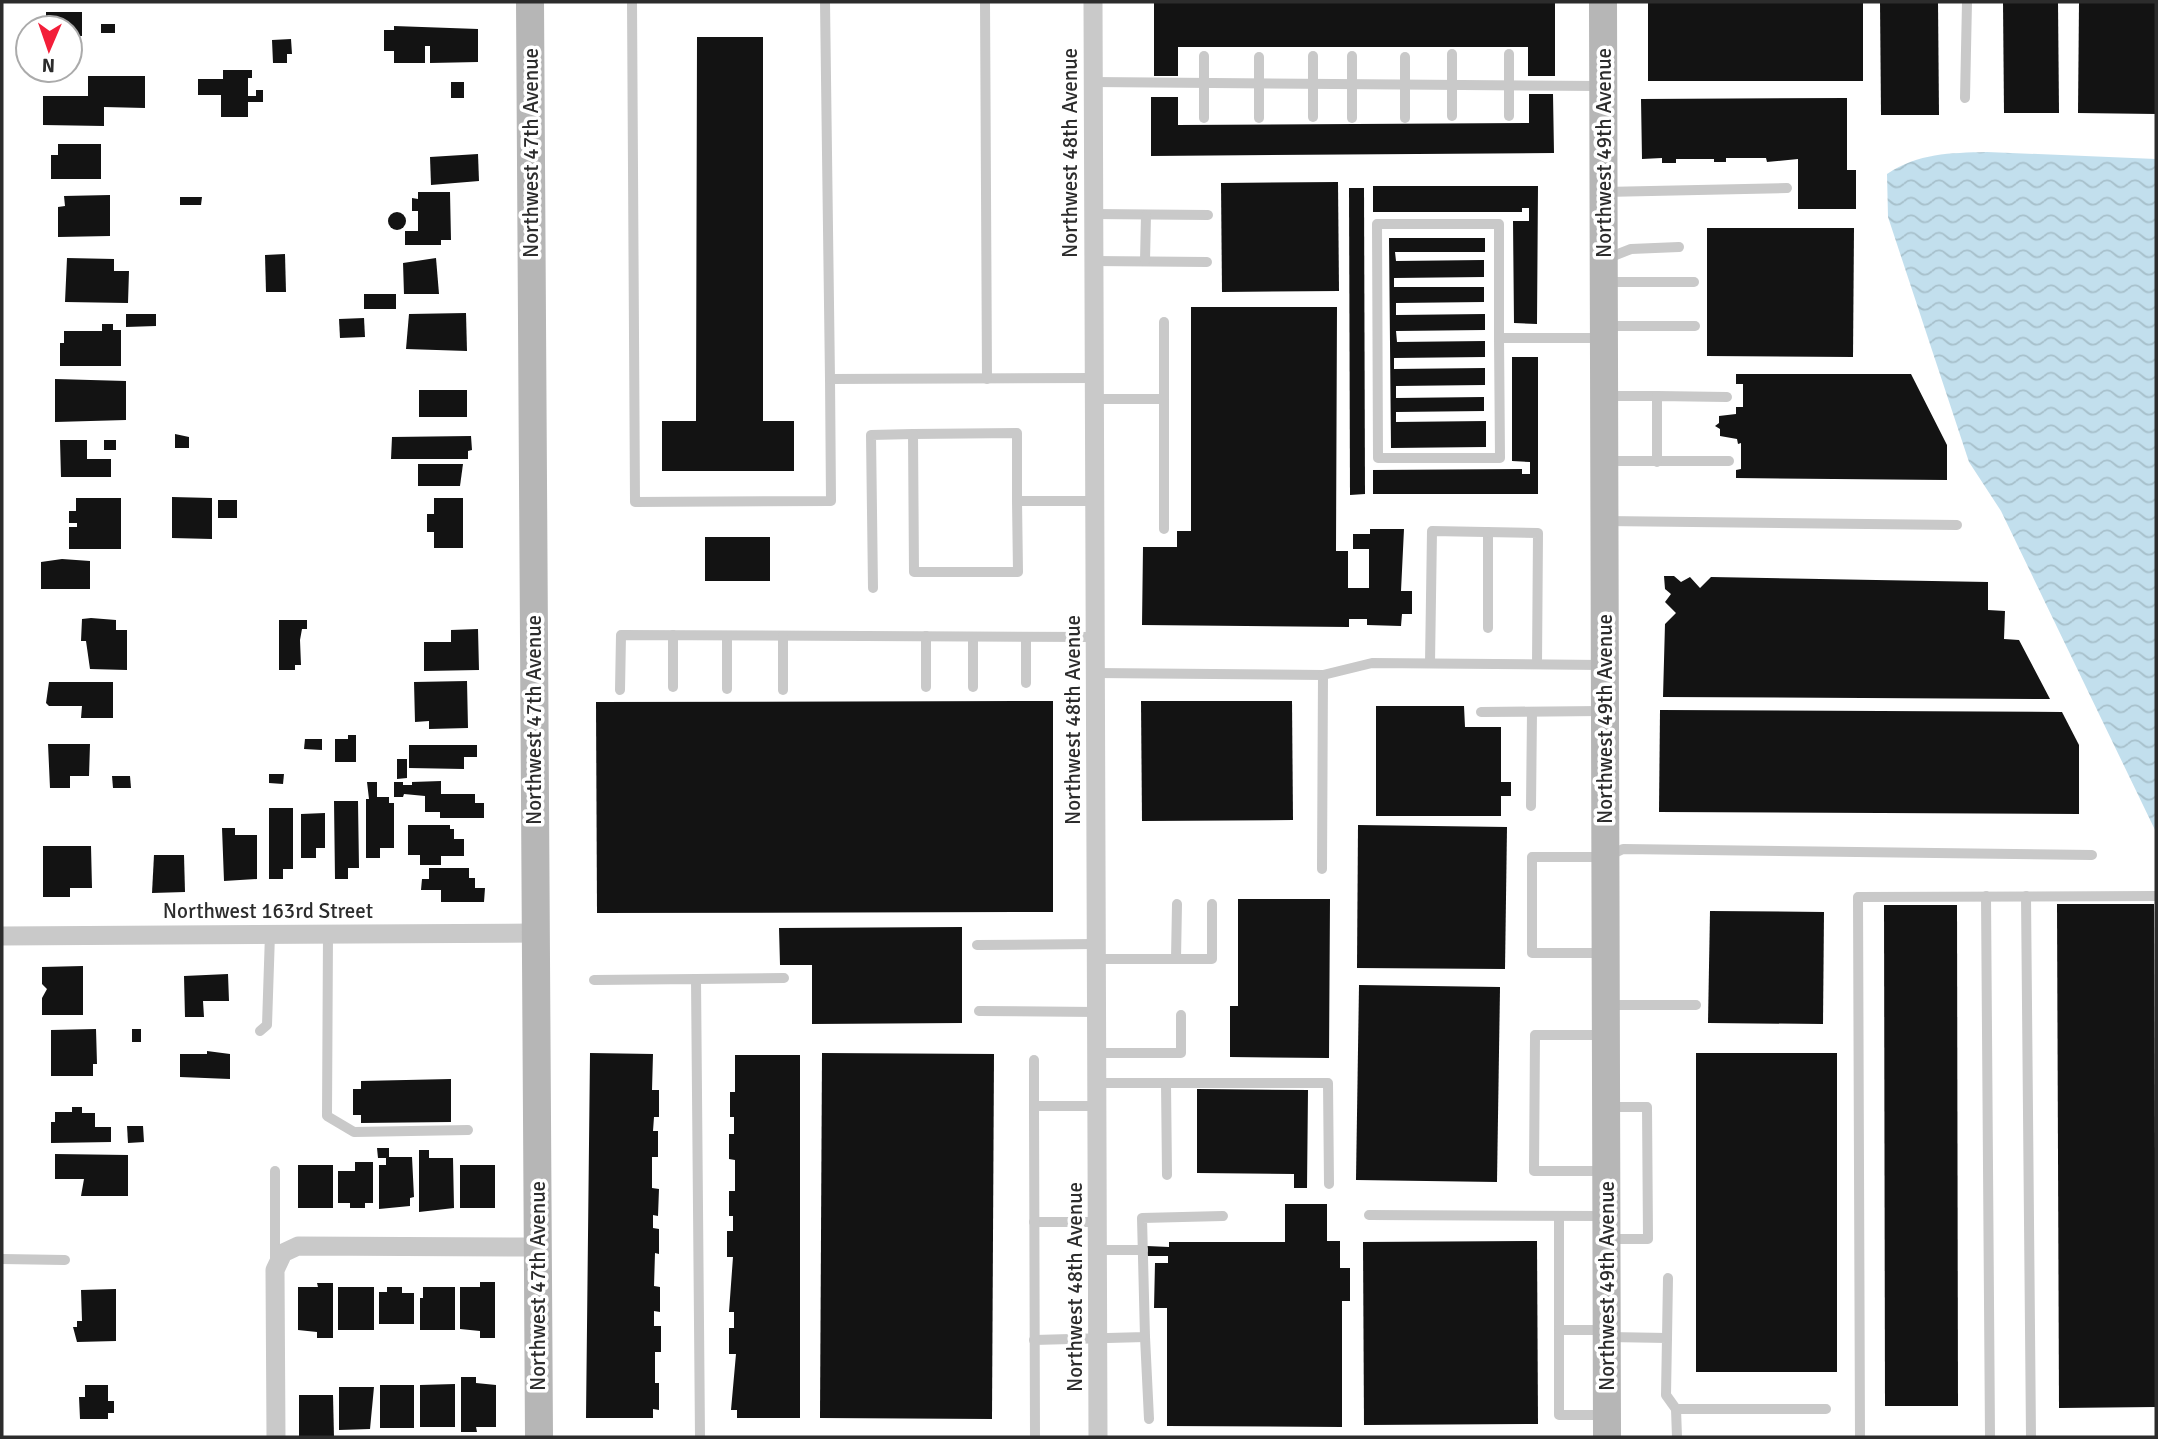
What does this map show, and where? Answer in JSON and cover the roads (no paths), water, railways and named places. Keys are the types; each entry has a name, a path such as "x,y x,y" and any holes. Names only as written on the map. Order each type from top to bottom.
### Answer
{"street":[{"name":"Northwest 47th Avenue","path":"530,2 540,1437"},
{"name":"Northwest 48th Avenue","path":"1093,2 1098,1437"},
{"name":"Northwest 49th Avenue","path":"1602,2 1607,1426"},
{"name":"Northwest 163rd Street","path":"2,936 535,933"},
{"path":"275,1437 275,1270 284,1253 298,1246 537,1247"}],"lane":[{"path":"632,2 635,502 831,501 825,2"},
{"path":"985,2 987,379"},
{"path":"1965,98 1966,2"},
{"path":"1452,54 1452,116"},
{"path":"1509,54 1509,116"},
{"path":"1204,56 1204,118"},
{"path":"1313,56 1313,117"},
{"path":"1352,56 1352,118"},
{"path":"1259,57 1259,118"},
{"path":"1405,57 1405,118"},
{"path":"1093,82 1604,86"},
{"path":"1604,192 1787,188"},
{"path":"1093,215 1208,215"},
{"path":"1145,261 1146,215"},
{"path":"1377,224 1499,224 1499,338 1500,458 1378,458 1377,224"},
{"path":"1604,271 1631,248 1679,247"},
{"path":"1094,261 1207,262"},
{"path":"1604,271 1694,282"},
{"path":"1164,322 1164,529"},
{"path":"1499,338 1695,326"},
{"path":"830,379 1094,378"},
{"path":"1604,396 1727,397"},
{"path":"1657,396 1657,461"},
{"path":"1094,399 1164,399"},
{"path":"873,588 871,435 913,433 1017,433 1018,572 914,572 913,433"},
{"path":"1605,461 1729,461"},
{"path":"1017,501 1095,501"},
{"path":"1605,521 1957,525"},
{"path":"1430,663 1432,531 1538,533 1537,664"},
{"path":"1488,532 1488,628"},
{"path":"620,690 621,635 1095,637"},
{"path":"673,635 673,687"},
{"path":"727,636 727,689"},
{"path":"783,636 783,690"},
{"path":"926,636 926,687"},
{"path":"973,637 973,687"},
{"path":"1026,637 1026,683"},
{"path":"1095,673 1323,675 1372,663 1605,664"},
{"path":"1322,869 1323,675"},
{"path":"1481,712 1605,711"},
{"path":"1531,806 1532,712"},
{"path":"1606,953 1532,953 1532,857 1606,857 1623,849 2092,855"},
{"path":"1986,896 1990,1437"},
{"path":"2026,896 2031,1437"},
{"path":"1860,1437 1858,897 2156,896"},
{"path":"1176,959 1177,904"},
{"path":"977,945 1212,960 1212,904"},
{"path":"260,1031 267,1025 270,934"},
{"path":"328,934 327,1116 354,1132 468,1130"},
{"path":"594,980 784,978"},
{"path":"696,979 700,1437"},
{"path":"1606,1005 1696,1004"},
{"path":"979,1011 1096,1012"},
{"path":"1097,1053 1181,1053 1181,1015"},
{"path":"1606,1035 1535,1035 1534,1171 1607,1171"},
{"path":"1034,1060 1035,1437"},
{"path":"1097,1083 1328,1083 1329,1184"},
{"path":"1166,1083 1167,1175"},
{"path":"1034,1106 1097,1106"},
{"path":"1370,1215 1559,1216 1648,1239 1647,1107 1606,1107"},
{"path":"275,1171 275,1270"},
{"path":"1149,1419 1142,1218 1223,1216"},
{"path":"1559,1216 1559,1416 1607,1426"},
{"path":"1034,1222 1097,1222"},
{"path":"1097,1250 1143,1250"},
{"path":"2,1259 65,1260"},
{"path":"1668,1278 1666,1395 1676,1409 1676,1437"},
{"path":"1559,1330 1667,1338"},
{"path":"1034,1340 1145,1337"},
{"path":"1676,1409 1826,1409"}],"water":[{"path":"1987,152 2156,159 2156,832 2001,511 1969,462 1888,217 1887,174 1923,158"}]}
